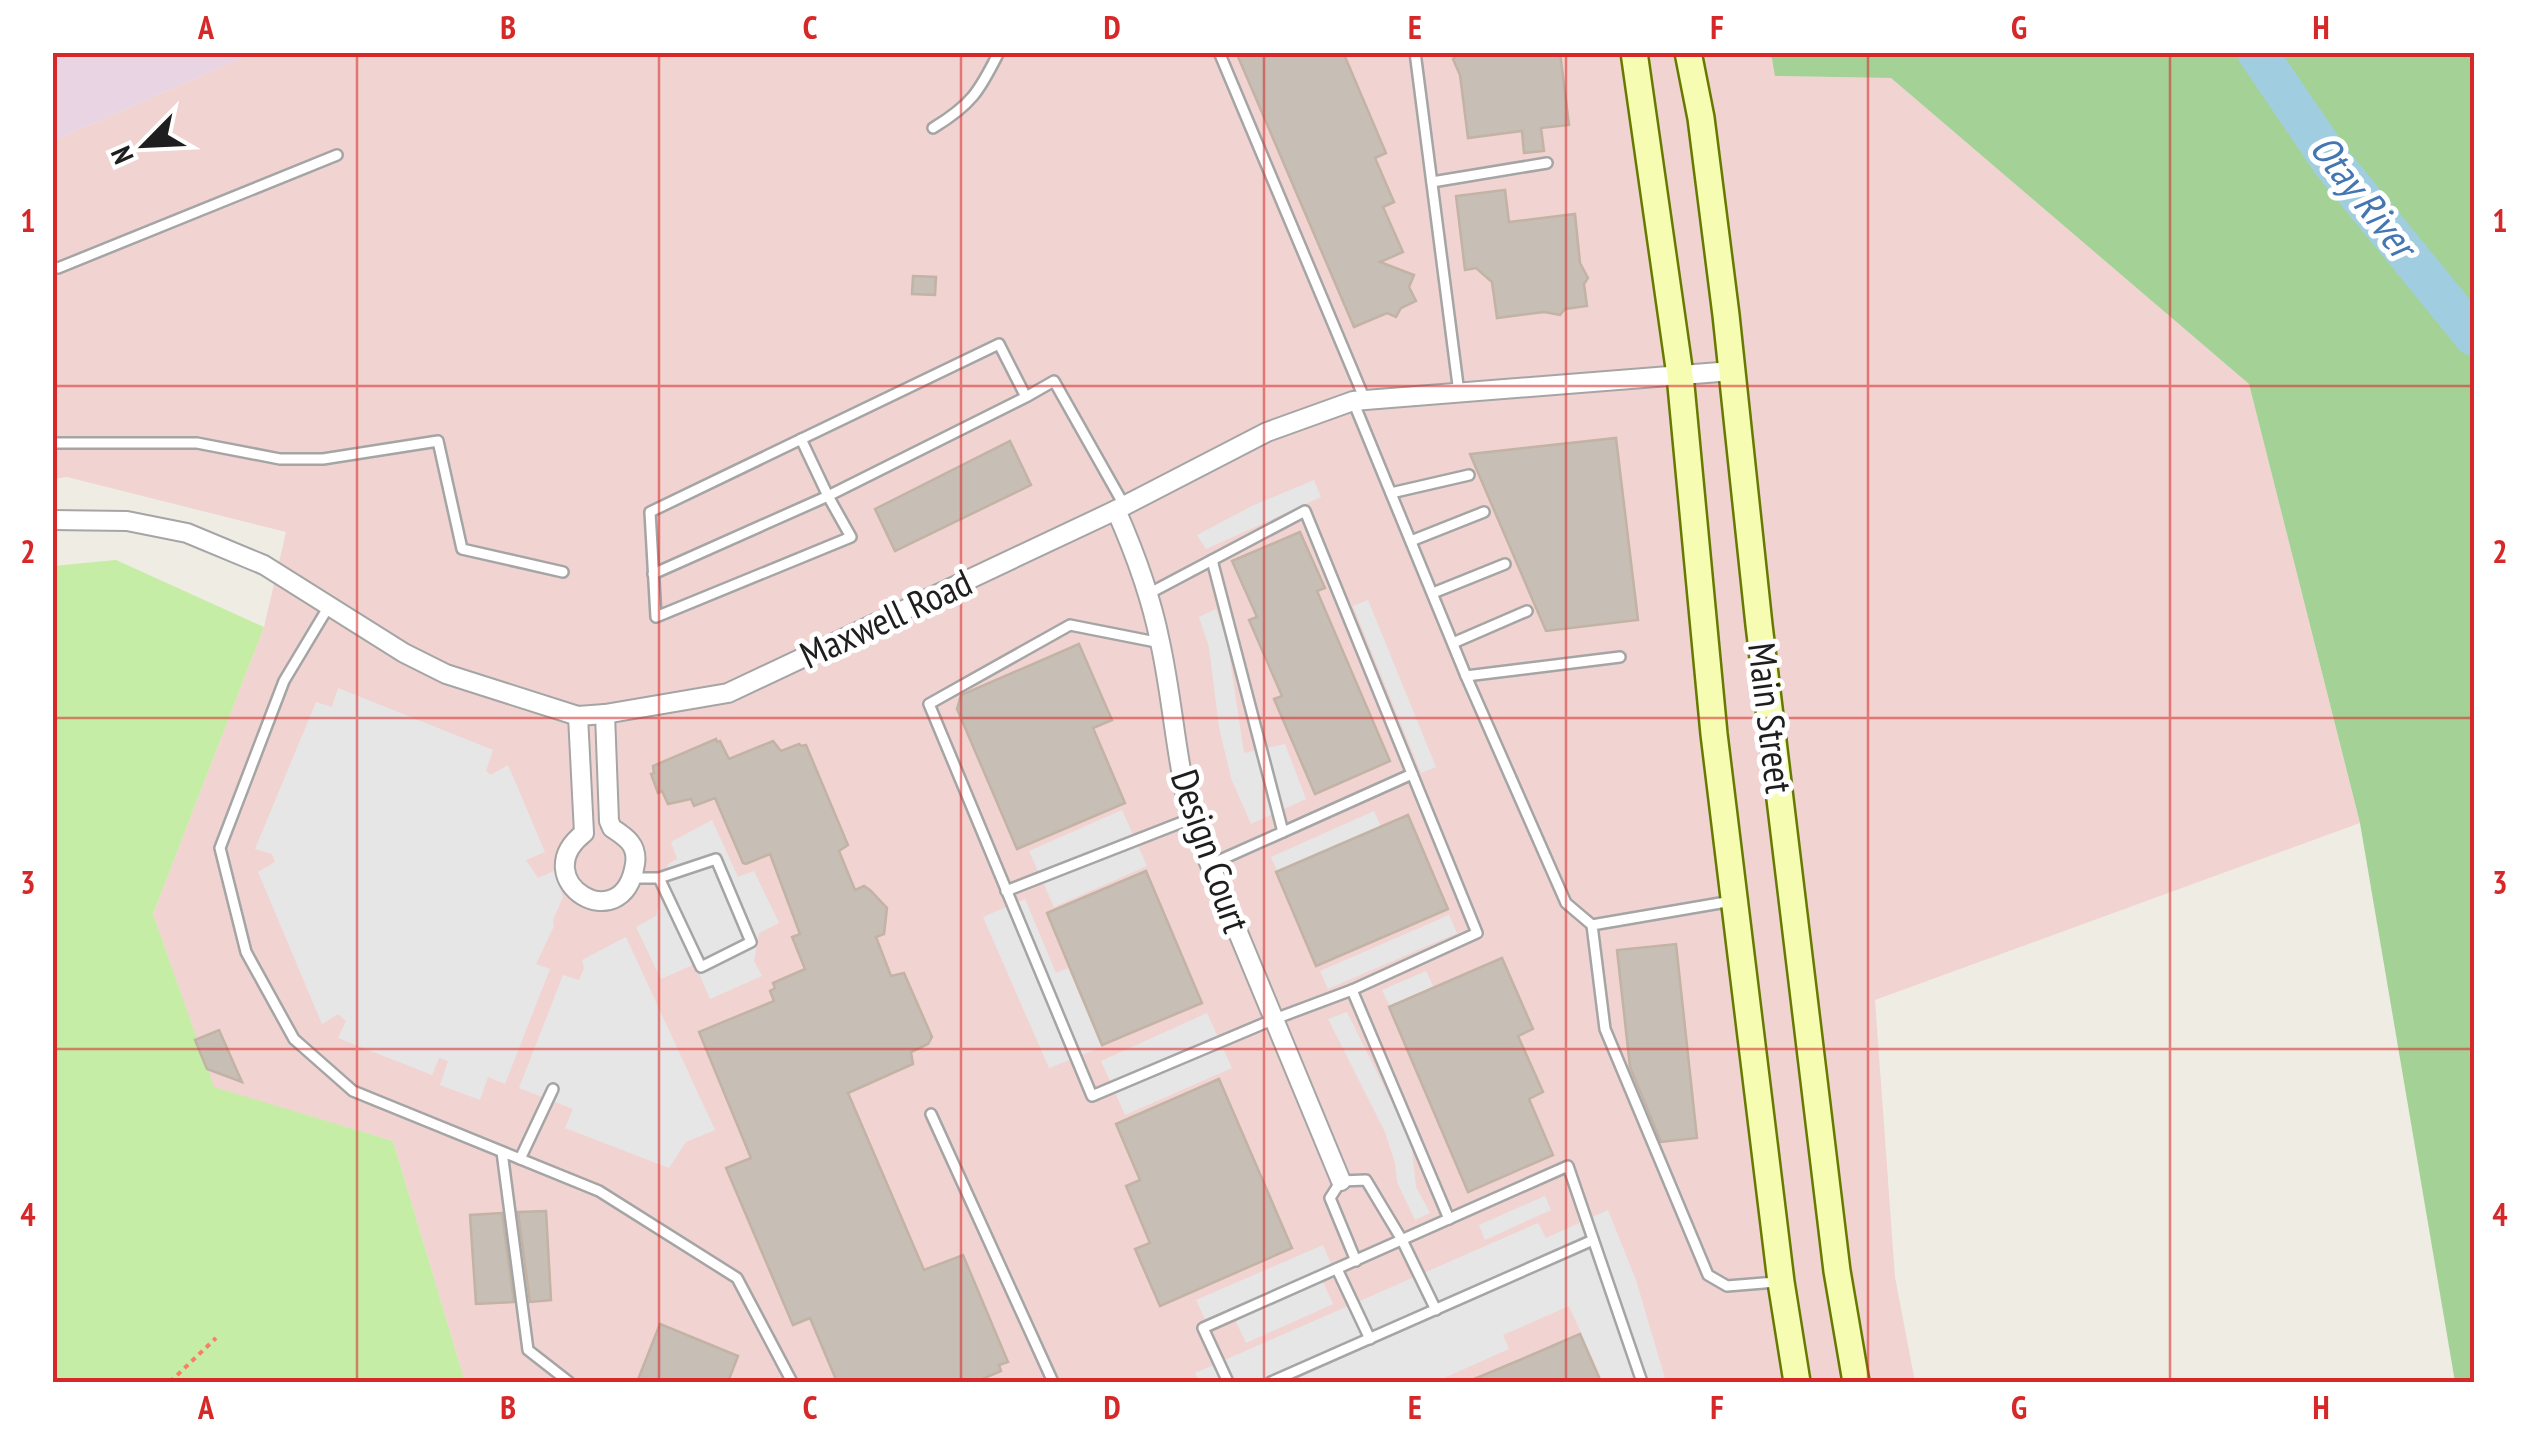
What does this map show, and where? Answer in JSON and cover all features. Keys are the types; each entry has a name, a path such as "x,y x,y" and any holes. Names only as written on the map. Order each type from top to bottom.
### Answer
{"main road":[{"name":"Main Street","path":"1634,52 1680,375 1712,715 1781,1282 1797,1382"},
{"name":"Main Street","path":"1688,52 1701,118 1732,371 1837,1270 1856,1382"}],"street":[{"name":"Maxwell Road","path":"52,520 127,520 187,533 264,565 404,653 446,674 578,716 605,714 728,693 1120,508 1268,432 1359,401 1732,371"},
{"name":"Design Court","path":"1120,508 1160,643 1180,779 1191,819 1341,1181"},
{"path":"578,716 584,834 566,859 568,880 581,896 602,901 616,898 631,884 636,858 627,837 612,828 609,821 605,714"}],"lane":[{"path":"933,128 962,110 981,87 999,52"},
{"path":"1219,52 1466,676 1566,903 1592,924 1605,1029 1708,1274 1727,1286 1781,1282"},
{"path":"1415,52 1459,393"},
{"path":"52,266 58,268 337,155"},
{"path":"1432,182 1547,164"},
{"path":"801,439 851,537 656,617 650,512 801,439 999,344 1026,397"},
{"path":"653,574 828,496 1054,381 1120,508"},
{"path":"52,442 197,443 280,460 323,459 438,441 462,549 563,572"},
{"path":"1391,493 1469,475"},
{"path":"1148,594 1305,511 1477,933 1352,990 1092,1096 928,704 1070,625 1160,643"},
{"path":"1411,541 1484,512"},
{"path":"1212,560 1284,832"},
{"path":"1433,593 1505,564"},
{"path":"329,606 284,682 220,848 246,952 294,1038 354,1091 598,1191 737,1278 792,1382"},
{"path":"1453,642 1527,611"},
{"path":"1466,676 1620,657"},
{"path":"1209,865 1412,774"},
{"path":"1006,892 1191,819"},
{"path":"632,878 659,878 716,859 751,942 700,967 659,878"},
{"path":"1592,924 1735,900"},
{"path":"1352,990 1449,1220"},
{"path":"520,1159 553,1090"},
{"path":"931,1114 1053,1382"},
{"path":"502,1152 528,1350 569,1382"},
{"path":"1228,1382 1203,1328 1568,1166 1642,1382"},
{"path":"1356,1261 1330,1198 1341,1181 1366,1180 1402,1240 1436,1310"},
{"path":"1271,1382 1593,1240"},
{"path":"1337,1269 1370,1339"}],"path":[{"path":"170,1382 216,1338"}],"shaded area":[{"path":"53,52 253,52 253,53 53,141"},
{"path":"253,53 1771,53 1776,76 1891,78 2249,384 2360,823 1875,1000 1895,1277 1915,1382 465,1382 393,1141 214,1088 153,914 264,627 286,532 67,477 53,479 53,141"},
{"path":"1314,480 1321,497 1206,549 1197,535 1252,506"},
{"path":"1368,600 1436,767 1421,773 1353,606"},
{"path":"1216,609 1227,640 1244,753 1285,744 1306,799 1251,824 1231,778 1219,727 1209,647 1199,617"},
{"path":"338,688 493,750 486,771 491,775 508,765 545,852 526,860 538,878 554,871 563,897 536,964 550,969 505,1084 488,1077 480,1100 440,1085 448,1061 439,1058 432,1075 338,1038 346,1021 338,1014 322,1024 258,872 275,862 272,854 255,849 316,702 332,707"},
{"path":"1122,810 1147,866 1054,907 1029,851"},
{"path":"1374,811 1381,827 1278,873 1271,857"},
{"path":"712,820 738,877 754,871 779,923 759,933 754,961 762,976 710,999 695,964 661,979 636,927 656,916 668,864 677,859 671,842"},
{"path":"1025,899 1056,973 1068,968 1102,1047 1049,1068 983,917"},
{"path":"1449,915 1457,933 1328,989 1320,971"},
{"path":"626,937 715,1130 686,1142 669,1168 565,1128 573,1109 519,1088 563,975 579,980 584,968 582,960"},
{"path":"1426,971 1434,988 1390,1006 1382,990"},
{"path":"1347,1012 1411,1141 1416,1187 1430,1213 1415,1220 1397,1182 1385,1132 1328,1019"},
{"path":"1207,1013 1232,1068 1125,1115 1101,1061"},
{"path":"1545,1196 1551,1210 1485,1240 1479,1225"},
{"path":"1608,1210 1636,1280 1666,1382 1603,1382 1569,1306 1503,1335 1509,1349 1435,1382 1199,1382 1195,1373 1538,1223 1546,1238"},
{"path":"1323,1245 1331,1264 1318,1271 1333,1304 1246,1343 1230,1309 1205,1319 1196,1300"}],"green space":[{"path":"1771,53 2474,53 2474,1382 2455,1382 2360,823 2249,384 1891,78 1775,76"},
{"path":"116,560 264,627 153,914 214,1087 393,1141 465,1382 53,1382 53,566"}],"building":[{"path":"1236,52 1343,52 1386,153 1375,158 1394,202 1383,207 1403,252 1380,262 1414,275 1409,287 1416,301 1401,308 1396,317 1387,313 1354,327"},
{"path":"1460,52 1560,52 1569,125 1541,128 1544,151 1524,153 1522,131 1468,138 1460,75 1453,59"},
{"path":"1505,190 1509,222 1575,214 1580,263 1588,278 1584,284 1587,306 1565,309 1560,315 1544,312 1497,318 1492,282 1476,268 1465,270 1456,196"},
{"path":"913,276 936,277 935,295 912,294"},
{"path":"1616,438 1638,620 1546,631 1470,454"},
{"path":"1010,441 1031,485 895,551 875,509"},
{"path":"1300,532 1325,588 1317,591 1390,761 1315,794 1274,699 1282,696 1249,620 1257,617 1232,561"},
{"path":"1079,644 1112,720 1093,728 1125,803 1017,849 957,709 961,695"},
{"path":"716,739 729,759 773,741 781,751 806,745 848,845 839,851 855,890 864,886 887,908 884,934 876,937 891,976 904,973 932,1037 928,1044 911,1052 913,1064 848,1093 924,1270 963,1255 1008,1362 999,1365 1001,1371 975,1382 837,1382 810,1318 793,1325 726,1168 751,1158 699,1032 774,1001 770,991 775,988 773,983 805,969 792,937 800,934 770,854 743,863 715,798 694,806 691,799 668,804 662,791 658,793 651,774 653,766"},
{"path":"1408,815 1448,909 1316,966 1276,872"},
{"path":"1146,871 1202,1003 1102,1045 1047,913"},
{"path":"1676,944 1697,1138 1661,1142 1630,1067 1617,950"},
{"path":"1502,958 1533,1029 1518,1036 1543,1092 1529,1099 1553,1155 1468,1192 1389,1007"},
{"path":"219,1030 242,1082 207,1069 195,1040"},
{"path":"1219,1079 1292,1248 1160,1306 1135,1249 1150,1243 1126,1186 1140,1180 1116,1124"},
{"path":"546,1211 551,1300 530,1302 518,1212"},
{"path":"502,1213 514,1302 476,1304 470,1215"},
{"path":"660,1324 738,1356 728,1382 637,1382"},
{"path":"1580,1334 1601,1382 1467,1382 1515,1362"}],"waterway":[{"name":"Otay River","path":"2257,52 2331,161 2474,336"}]}
